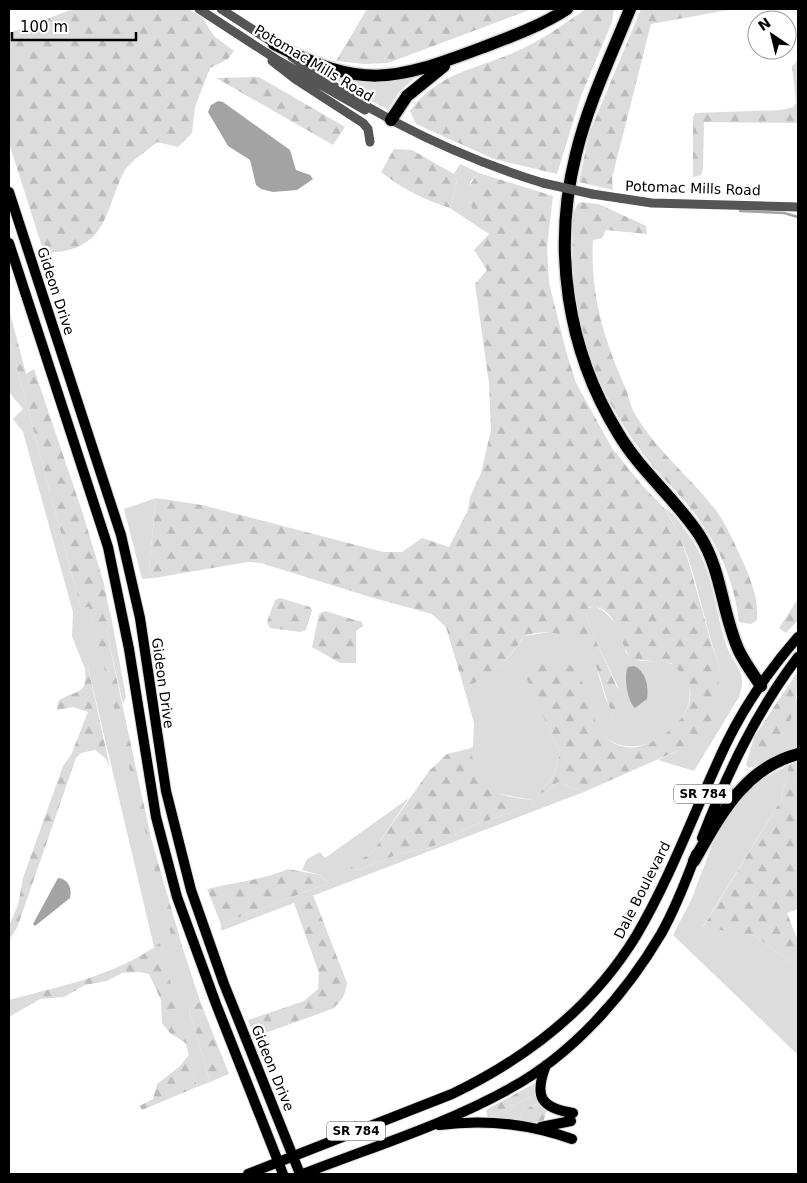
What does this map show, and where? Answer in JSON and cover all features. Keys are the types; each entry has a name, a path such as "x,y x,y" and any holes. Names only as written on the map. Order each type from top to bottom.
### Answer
{"highway":[{"path":"274,44 314,64 361,75 394,75 427,68 454,58 524,31 567,9"},
{"path":"630,9 581,134 575,156 565,225 569,302 583,362 603,406 631,454 676,503 702,538 711,558 739,650 761,686"},
{"path":"391,120 407,96 454,58"},
{"path":"694,861 723,811 742,786 765,769 798,754"}],"main road":[{"name":"Gideon Drive","path":"9,192 107,486 127,557 140,618 165,783 191,890 224,984 302,1174"},
{"name":"Gideon Drive","path":"9,243 97,507 108,548 129,649 156,817 177,896 213,996 283,1174"},
{"path":"20,278 35,272"},
{"name":"Dale Boulevard","path":"248,1174 452,1094 483,1078 534,1047 578,1009 611,971 636,936 657,895 727,742 761,686 798,637"},
{"name":"SR 784","path":"302,1174 428,1126 509,1089 546,1065 605,1009 648,955 674,909 722,787 741,747 768,700 798,657"},
{"path":"535,1128 572,1117 553,1109 542,1098 540,1085 546,1065"},
{"path":"428,1126 476,1122 535,1128 572,1139"}],"street":[{"name":"Potomac Mills Road","path":"199,9 329,91 359,107 391,120 465,157 543,183 592,194 652,203 798,207"},
{"name":"Potomac Mills Road","path":"221,9 311,71 391,120"},
{"path":"247,39 287,74 365,124 370,142"}],"green space":[{"path":"73,9 188,9 202,17 214,36 234,51 228,59 210,68 195,107 192,133 178,147 157,142 128,166 107,215 95,235 75,248 60,252 44,253 9,143 9,33"},
{"path":"367,9 532,9 388,63 365,64 336,61"},
{"path":"586,9 614,9 612,22 581,96 557,174 494,159 416,124 410,111 432,88 457,74 532,44"},
{"path":"641,9 734,9 651,24 612,178 613,190 579,182 589,134"},
{"path":"798,60 798,123 704,122 703,169 701,175 693,177 693,117 695,113 782,110 793,107 796,103 792,66"},
{"path":"326,75 377,82 416,77 399,92 388,110"},
{"path":"259,77 345,127 333,145 216,78"},
{"path":"394,149 412,150 454,174 457,182 450,208 414,193 397,184 381,172"},
{"path":"460,164 479,173 470,182 470,203 489,234 450,208 457,182 454,174"},
{"path":"479,173 553,196 547,247 549,283 576,383 612,448 641,484 664,508 679,534 720,667 715,711 709,731 679,750 584,792 558,782 546,792 539,793 553,777 560,753 525,675 529,665 553,659 569,664 579,675 598,725 608,739 625,747 635,747 658,739 678,722 690,701 690,691 685,679 671,663 631,659 616,626 606,611 598,607 589,607 585,613 627,711 619,718 614,718 596,667 583,646 572,639 558,634 541,632 524,636 498,667 482,679 464,688 446,627 432,614 261,563 248,562 154,578 149,568 156,498 202,505 383,552 402,552 422,538 449,547 468,510 470,497 481,473 491,430 489,383 475,284 487,270 474,250 489,234 470,204 469,197 472,181"},
{"path":"581,202 599,204 646,226 647,234 606,230 602,238 593,240 596,298 605,335 631,405 643,427 715,509 730,535 749,576 756,598 757,620 751,624 739,622 733,589 728,574 722,558 706,530 686,503 651,465 641,451 606,395 594,367 584,339 574,280 572,248 573,214 577,205"},
{"path":"9,309 26,374 34,369 83,514 104,584 111,619 110,625 106,629 151,838 183,949 175,947 171,935 89,607 81,608 9,338"},
{"path":"9,338 81,608 89,606 175,947 183,949 200,1001 189,1009 210,1082 197,1087 160,944 154,947 88,667 85,669 72,636 73,612 23,432 13,419 23,409 9,392"},
{"path":"156,498 149,568 154,578 142,579 124,509"},
{"path":"664,508 671,512 678,520 701,556 711,583 725,641 742,680 739,697 694,771 658,760 679,750 720,667 691,565 675,526"},
{"path":"280,598 310,607 312,610 306,630 301,632 270,628 267,622 275,600"},
{"path":"798,599 798,620 786,633 779,628"},
{"path":"594,606 605,612 617,626 626,653 639,660 667,662 680,670 689,688 688,706 677,724 662,737 642,745 623,746 605,736 592,715 526,676 560,753 553,777 539,793 546,792 558,782 584,792 221,931 221,924 329,883 320,875 302,870 307,859 320,852 325,858 409,798 373,851 351,868 359,870 401,853 430,848 472,826 506,814 532,800 495,793 484,783 468,749 473,747 474,723 464,688 482,679 498,667 513,652 524,636 550,632 572,637 584,645 595,663 605,697 614,718 618,687 594,637 585,613 586,609"},
{"path":"110,610 126,697 123,704 106,629 110,625"},
{"path":"325,611 362,622 363,626 356,631 356,663 340,663 312,647 319,614"},
{"path":"88,667 110,768 106,759 95,750 81,753 76,758 17,928 9,940 9,926 18,905 23,878 63,766 71,755 88,712 73,707 57,710 58,701 82,688 85,669"},
{"path":"798,671 797,694 788,728 776,748 768,756 758,755 753,750 754,737"},
{"path":"798,693 798,748 749,768 746,765 754,737 753,750 790,721"},
{"path":"468,749 490,788 506,796 533,800 506,814 472,826 430,848 401,853 359,870 350,868 373,851 429,771 447,754"},
{"path":"798,762 798,909 787,913 798,941 798,956 789,961 755,936 703,927 781,800 789,765"},
{"path":"789,765 781,800 703,926 755,936 789,961 798,956 798,1055 673,935 692,898 712,845 728,812 758,781"},
{"path":"288,869 320,875 329,883 221,924 207,889 259,878"},
{"path":"313,895 347,983 344,995 341,1001 332,1009 254,1037 248,1020 304,1001 318,989 319,973 294,903"},
{"path":"160,943 187,1044 170,1033 162,1023 161,1000 149,974 140,972 122,973 107,981 85,985 64,997 40,999 9,1017 9,1000 68,985 106,972 125,964"},
{"path":"200,1001 229,1074 210,1082 189,1009"},
{"path":"189,1055 197,1087 142,1110 139,1106 153,1099 157,1084 179,1067"},
{"path":"535,1083 537,1094 488,1117 486,1110"},
{"path":"537,1094 540,1104 526,1109 518,1121 488,1117"},
{"path":"540,1104 547,1110 543,1123 518,1121 526,1109"}],"shaded area":[{"path":"218,101 223,102 290,150 296,170 310,175 313,179 297,190 273,192 261,189 256,185 250,160 228,146 208,112 211,105"},
{"path":"634,666 644,675 648,689 647,699 635,708 630,701 626,683 628,667"},
{"path":"58,878 65,880 69,885 71,891 70,898 35,926 33,924"}],"waterway":[{"path":"740,211 784,213 798,217"}]}
